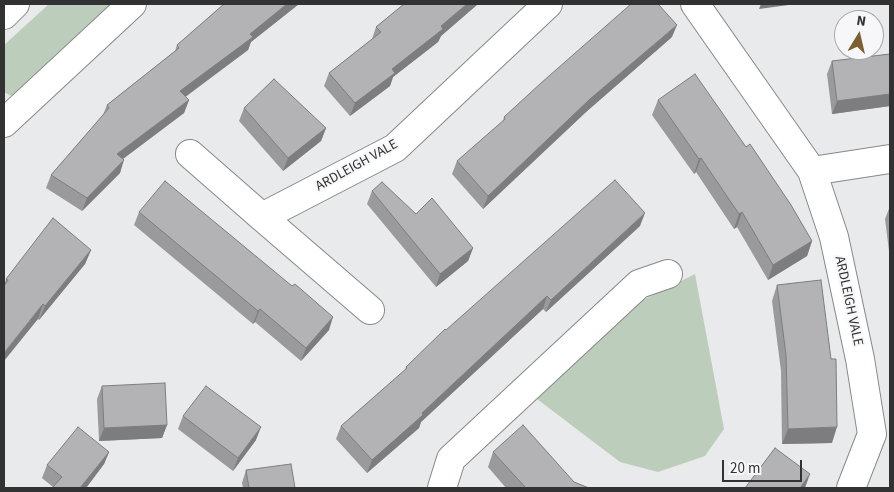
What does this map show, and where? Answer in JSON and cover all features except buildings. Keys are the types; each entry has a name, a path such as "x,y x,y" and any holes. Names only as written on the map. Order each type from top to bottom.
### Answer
{"street":[{"path":"4,14 16,4"},
{"path":"4,123 132,4"},
{"name":"ARDLEIGH VALE","path":"262,217 395,148 548,4"},
{"name":"ARDLEIGH VALE","path":"695,4 812,171 834,237 860,359 881,432 851,488"},
{"path":"190,154 370,310"},
{"path":"812,171 890,159"},
{"path":"442,488 451,459 640,284 668,274"}],"green space":[{"path":"49,4 115,4 13,97 4,92 4,45"},
{"path":"695,274 724,429 705,456 658,472 620,462 537,399 637,303"}]}
